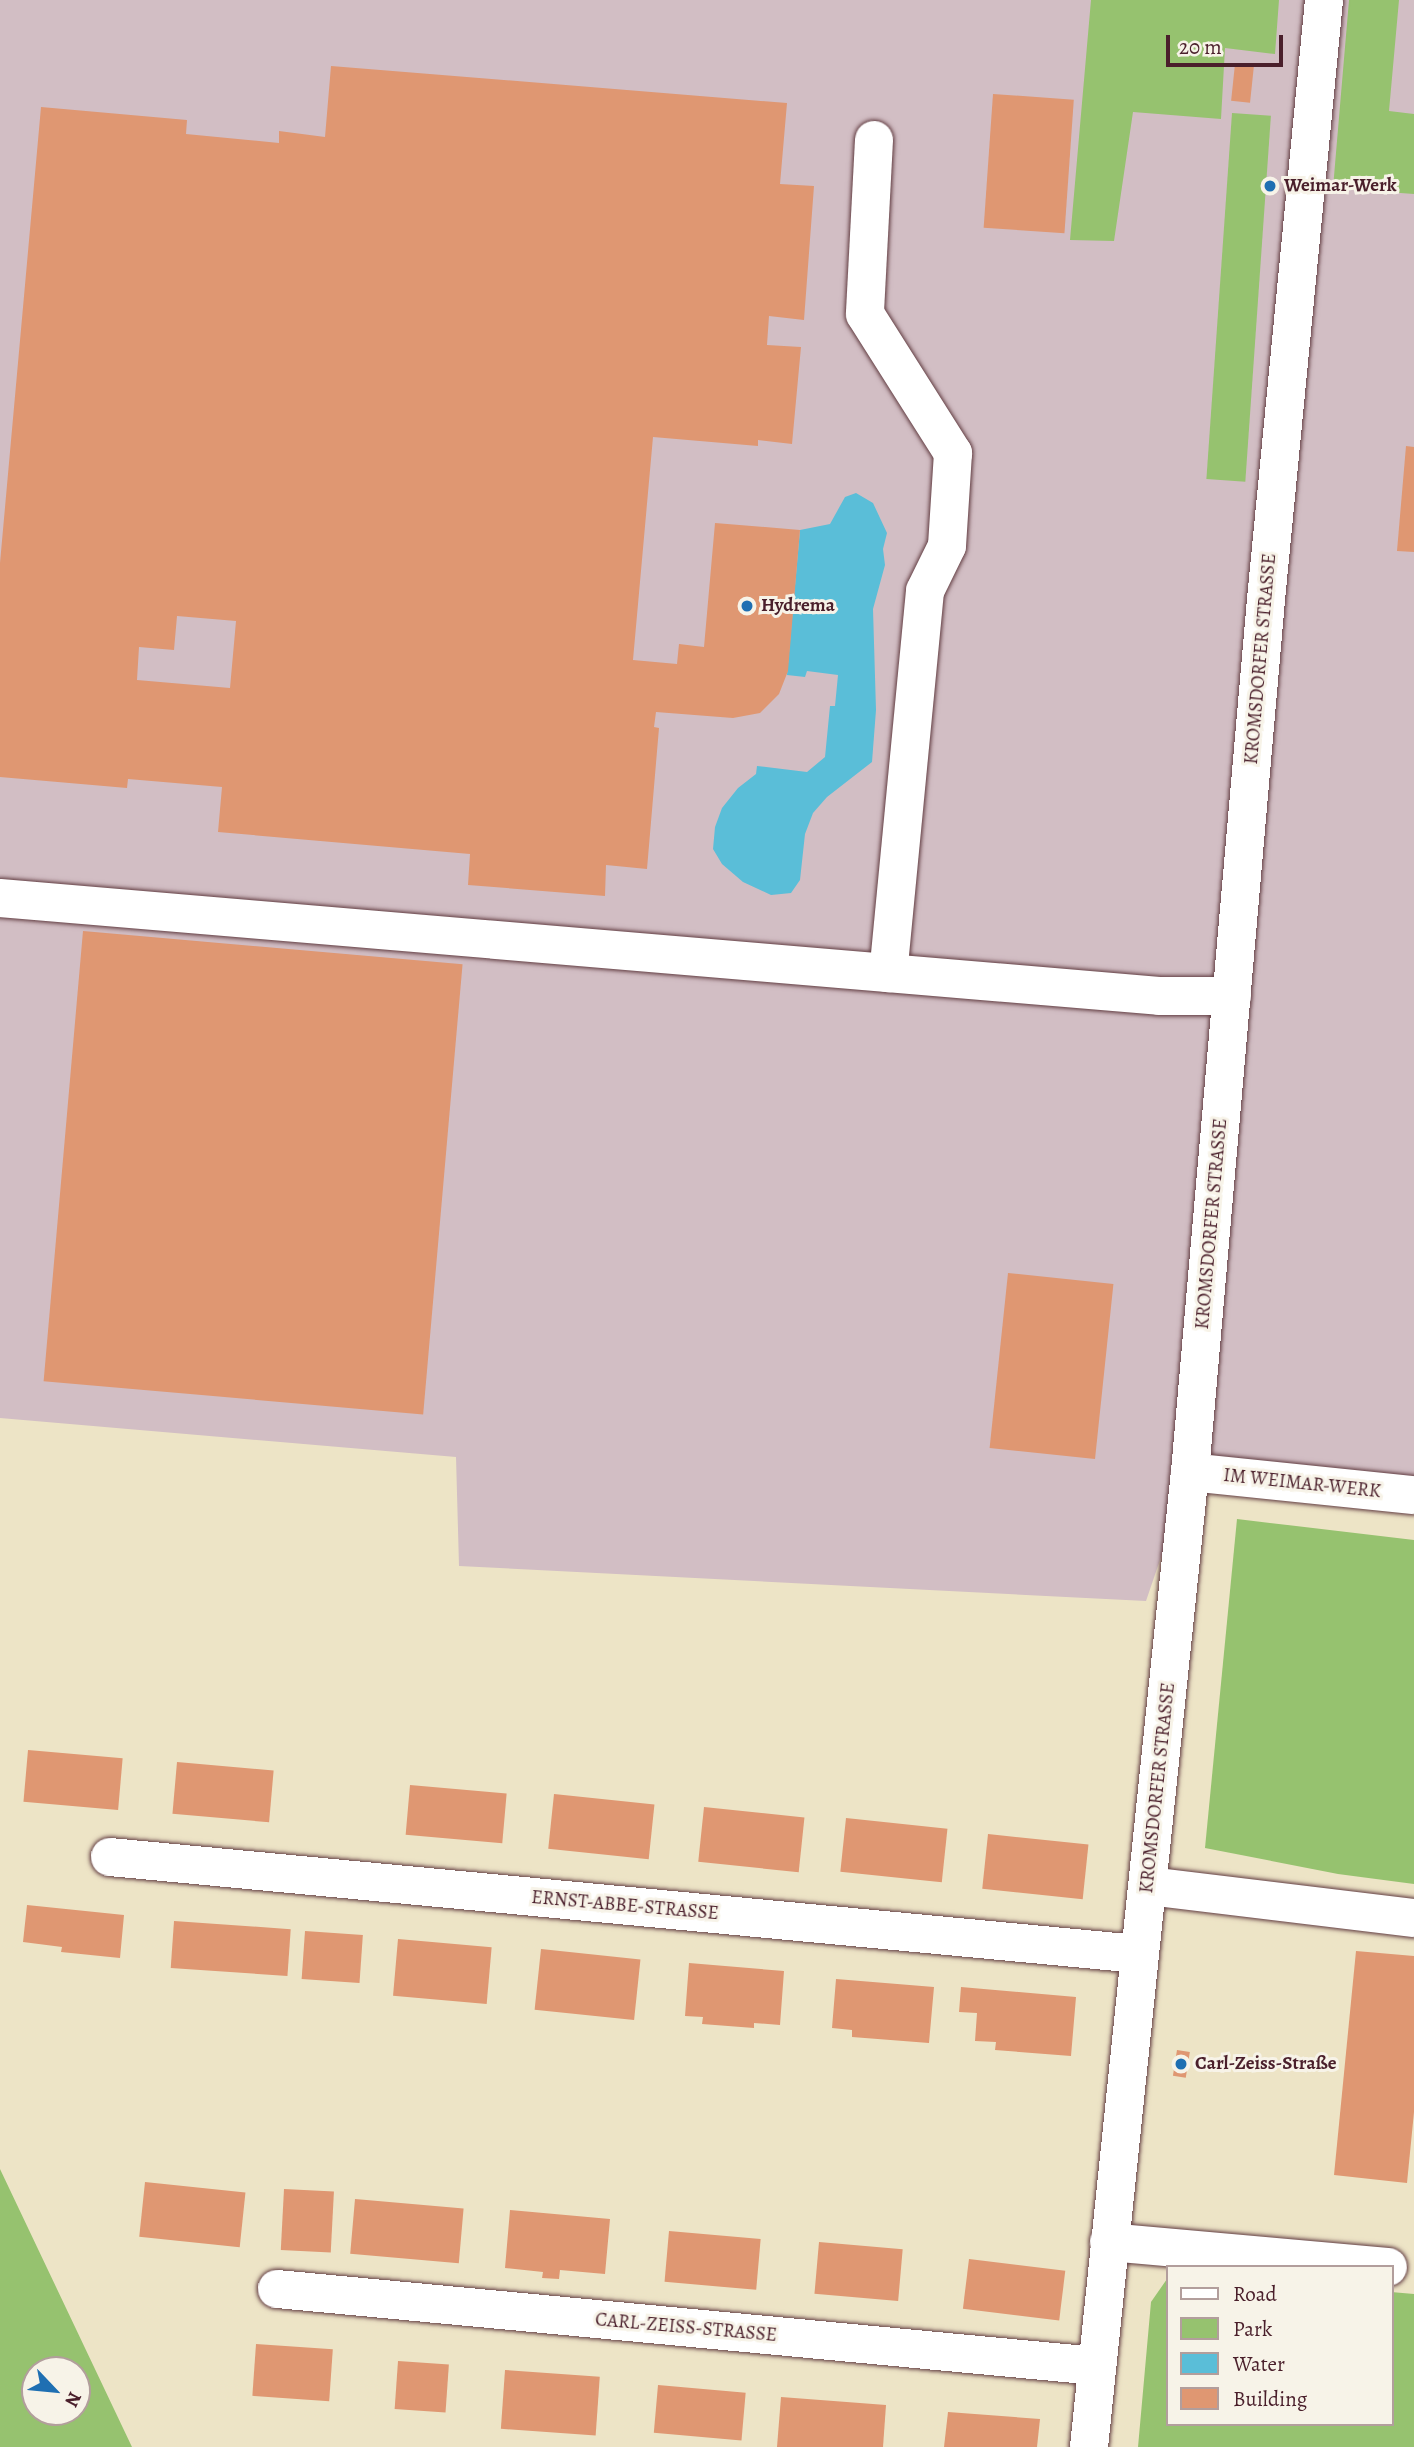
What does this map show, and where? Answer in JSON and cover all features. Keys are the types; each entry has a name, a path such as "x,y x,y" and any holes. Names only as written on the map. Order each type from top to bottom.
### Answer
{"street":[{"name":"KROMSDORFER STRASSE","path":"1088,2447 1190,1472 1300,233 1324,0"},
{"path":"874,140 865,314 953,453 947,546 925,591 888,973"},
{"path":"0,898 1159,996 1231,996"},
{"name":"IM WEIMAR-WERK","path":"1190,1472 1414,1495"},
{"name":"ERNST-ABBE-STRASSE","path":"110,1857 1139,1954"},
{"path":"1148,1886 1414,1918"},
{"path":"1109,2242 1368,2265"},
{"path":"1393,2267 1414,2269"},
{"name":"CARL-ZEISS-STRASSE","path":"277,2289 1096,2366"}],"shaded area":[{"path":"0,0 1414,0 1414,1495 1190,1472 1146,1601 459,1566 456,1457 0,1418"}],"green space":[{"path":"1091,0 1279,0 1275,54 1225,48 1221,119 1133,112 1114,241 1070,240"},
{"path":"1349,0 1399,0 1389,111 1414,114 1414,194 1333,188"},
{"path":"1232,113 1271,116 1245,482 1206,479"},
{"path":"1237,1519 1414,1540 1414,1884 1338,1874 1205,1848"},
{"path":"0,2169 89,2356 21,2356 21,2426 91,2426 91,2361 132,2447 0,2447"},
{"path":"1166,2280 1166,2426 1393,2426 1393,2292 1414,2294 1414,2447 1138,2447 1151,2302"}],"water":[{"path":"856,493 873,503 887,533 883,549 885,565 873,609 876,710 872,762 827,797 813,813 805,834 800,880 791,893 771,895 743,882 722,864 713,849 715,827 722,808 738,788 756,774 757,766 807,772 825,757 830,706 835,706 838,675 807,671 805,677 787,675 800,530 830,524 845,497"}],"building":[{"path":"1235,64 1254,66 1250,103 1231,101"},
{"path":"331,66 787,103 780,184 814,186 804,320 769,316 767,345 801,347 792,444 758,440 758,446 653,437 633,660 677,664 679,644 704,647 715,523 800,530 788,671 779,694 760,713 733,718 656,712 654,727 659,728 647,869 606,865 605,896 468,885 470,854 218,832 222,787 128,779 127,788 0,777 0,563 41,107 187,120 186,134 279,143 279,131 325,137","holes":["177,616 236,621 230,688 137,680 139,647 174,650"]},
{"path":"993,94 1074,100 1064,233 984,228"},
{"path":"1406,446 1414,447 1414,552 1397,551"},
{"path":"83,931 463,964 423,1414 44,1381"},
{"path":"1008,1273 1113,1284 1095,1459 990,1448"},
{"path":"28,1750 123,1758 118,1810 23,1802"},
{"path":"177,1762 274,1770 269,1822 172,1814"},
{"path":"410,1785 507,1793 502,1843 406,1835"},
{"path":"554,1794 654,1805 649,1859 548,1849"},
{"path":"704,1807 804,1818 799,1872 698,1862"},
{"path":"846,1818 947,1829 942,1882 840,1872"},
{"path":"988,1834 1088,1845 1083,1899 982,1889"},
{"path":"27,1905 124,1915 120,1958 61,1952 62,1947 23,1942"},
{"path":"174,1921 291,1929 287,1976 171,1968"},
{"path":"305,1931 363,1935 360,1983 302,1979"},
{"path":"398,1939 492,1947 487,2004 393,1996"},
{"path":"541,1949 640,1959 634,2020 535,2010"},
{"path":"1356,1951 1414,1956 1414,2112 1407,2183 1334,2175"},
{"path":"689,1963 784,1971 780,2025 754,2023 754,2028 702,2024 703,2017 685,2016"},
{"path":"836,1979 934,1987 929,2043 852,2037 852,2030 832,2028"},
{"path":"961,1987 1076,1997 1071,2056 995,2050 996,2042 975,2041 977,2013 959,2012"},
{"name":"Carl-Zeiss-Straße","path":"1177,2050 1190,2052 1186,2078 1173,2076"},
{"path":"145,2182 245,2193 240,2247 139,2237"},
{"path":"284,2189 334,2192 331,2253 281,2250"},
{"path":"355,2199 464,2208 459,2263 350,2254"},
{"path":"510,2210 610,2219 605,2274 560,2270 559,2279 542,2278 543,2272 505,2268"},
{"path":"669,2231 761,2239 756,2290 665,2282"},
{"path":"819,2242 903,2249 898,2301 814,2294"},
{"path":"969,2259 1065,2271 1059,2320 963,2309"},
{"path":"256,2344 333,2349 329,2401 252,2396"},
{"path":"398,2361 449,2365 446,2412 395,2409"},
{"path":"505,2370 600,2377 596,2435 501,2429"},
{"path":"658,2385 746,2393 741,2440 654,2433"},
{"path":"781,2397 886,2405 883,2447 777,2447"},
{"path":"948,2412 1040,2419 1037,2447 944,2447"}],"place":[{"name":"Weimar-Werk","path":"1270,186"},
{"name":"Hydrema","path":"747,606"},
{"name":"Carl-Zeiss-Straße","path":"1181,2064"}]}
